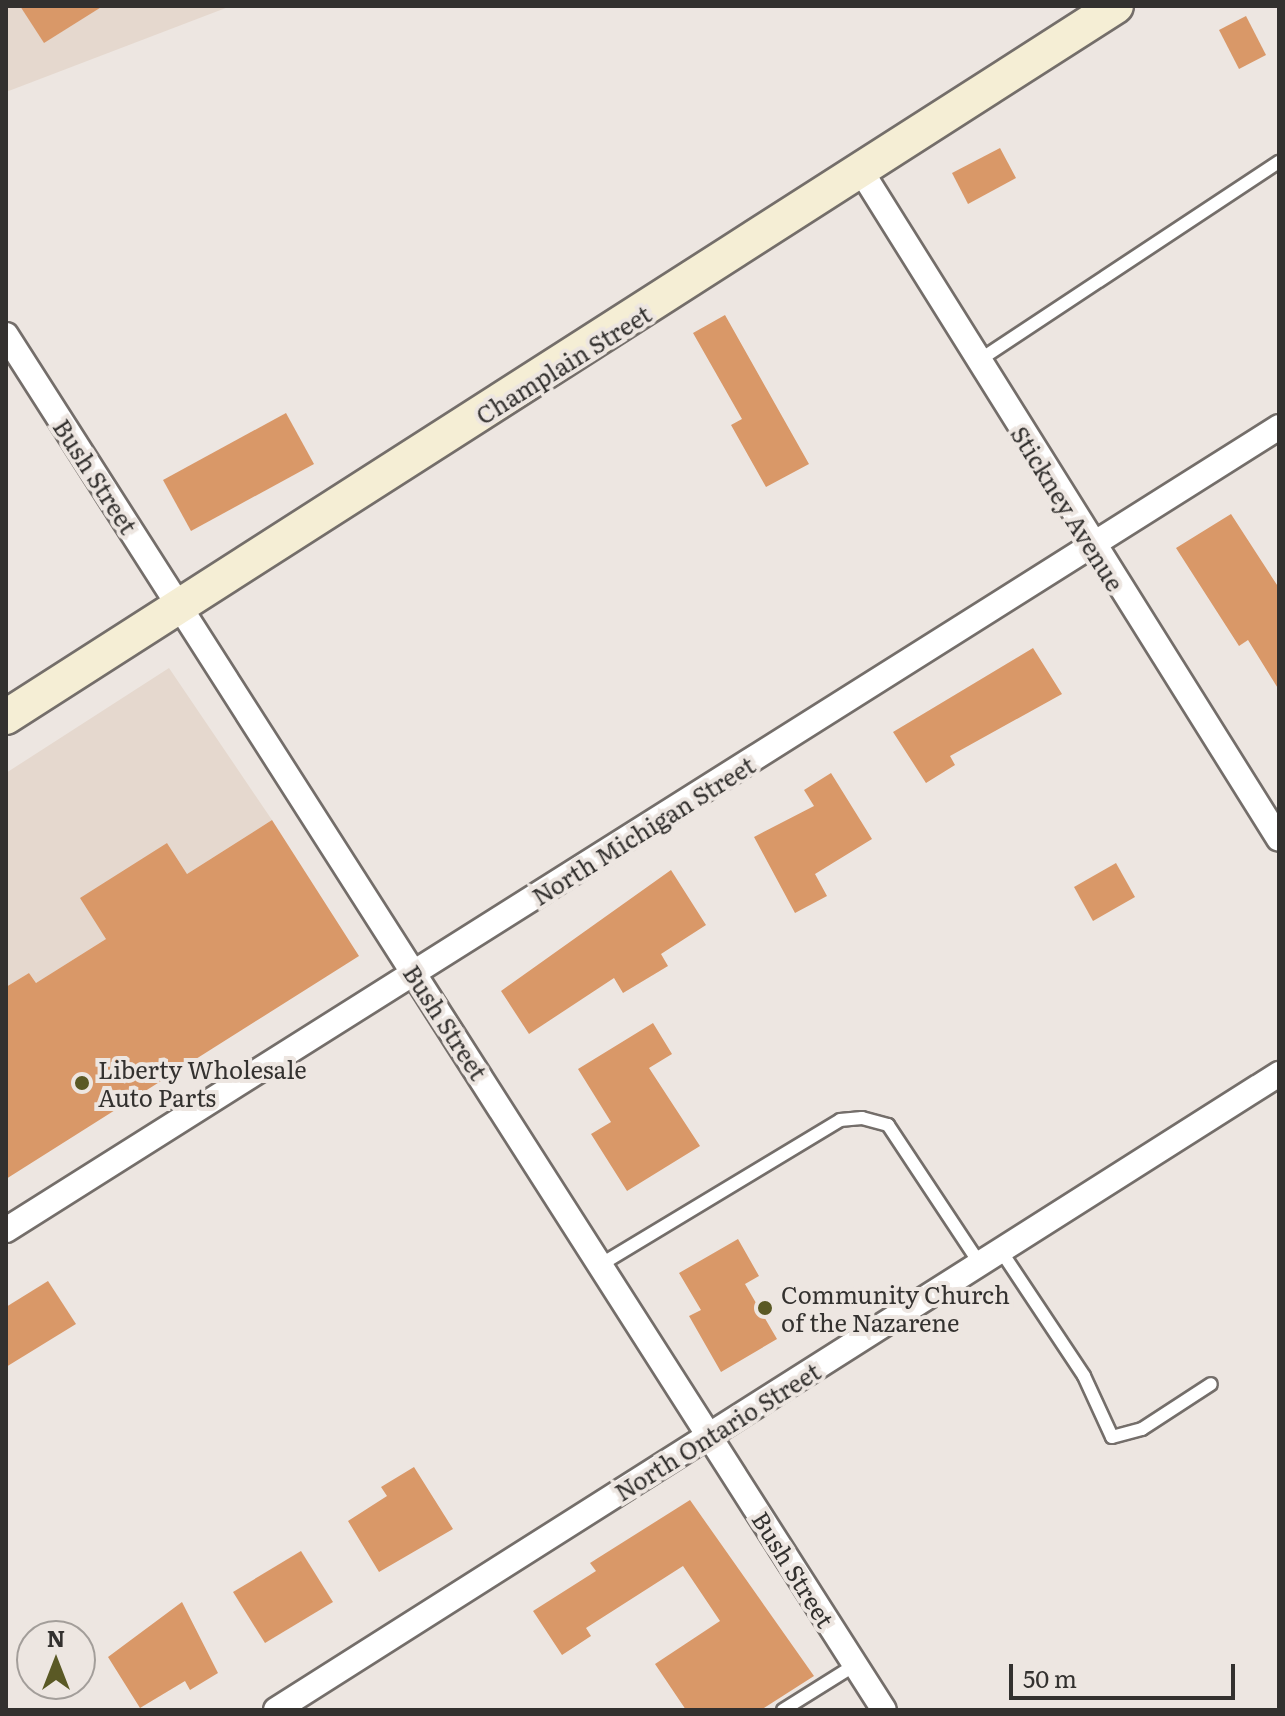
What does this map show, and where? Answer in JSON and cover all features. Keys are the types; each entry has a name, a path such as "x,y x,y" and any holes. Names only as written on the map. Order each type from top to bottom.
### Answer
{"main road":[{"name":"Champlain Street","path":"6,717 863,174 1116,6"}],"street":[{"name":"Stickney Avenue","path":"863,174 1091,547 1279,839"},
{"name":"Bush Street","path":"6,335 884,1710"},
{"name":"North Michigan Street","path":"6,1230 1279,427"},
{"name":"North Ontario Street","path":"276,1710 1279,1074"}],"lane":[{"path":"977,361 1279,162"},
{"path":"600,1265 840,1120 862,1118 888,1125 980,1264"},
{"path":"1001,1251 1084,1376 1112,1437 1142,1429 1211,1384"},
{"path":"783,1710 855,1665"}],"shaded area":[{"path":"6,6 231,6 6,92"},
{"path":"169,668 272,820 187,874 167,843 106,939 36,983 29,973 6,987 6,773"}],"building":[{"path":"20,6 103,6 44,43"},
{"path":"1246,16 1266,55 1239,69 1219,30"},
{"path":"1000,148 1016,178 968,204 952,173"},
{"path":"725,315 809,464 766,487 731,425 742,419 693,333"},
{"path":"286,413 314,464 191,531 163,480"},
{"path":"1231,514 1279,588 1279,690 1248,640 1239,646 1176,548"},
{"path":"1033,648 1062,694 950,756 955,765 926,783 893,732"},
{"path":"831,773 872,839 815,874 827,896 795,913 754,837 814,806 804,790"},
{"name":"Liberty Wholesale Auto Parts","path":"272,820 359,956 6,1179 6,987 29,973 36,983 106,939 80,898 167,843 187,874"},
{"path":"1116,863 1135,897 1093,921 1074,887"},
{"path":"671,870 706,925 661,954 668,966 623,993 614,978 529,1034 501,991"},
{"path":"653,1023 672,1054 649,1068 700,1146 627,1191 591,1134 611,1122 578,1069"},
{"path":"738,1239 759,1276 745,1284 777,1339 721,1372 689,1316 701,1310 679,1273"},
{"path":"48,1281 76,1324 6,1367 6,1307"},
{"path":"414,1467 453,1529 379,1572 348,1521 387,1496 381,1487"},
{"path":"690,1500 814,1676 761,1710 686,1710 655,1664 720,1621 683,1566 586,1628 591,1636 562,1655 533,1611 596,1571 590,1563"},
{"path":"301,1551 333,1602 265,1643 233,1592"},
{"path":"182,1602 218,1673 190,1690 185,1681 140,1708 108,1657"}],"place":[{"name":"Liberty Wholesale Auto Parts","path":"82,1083"},
{"name":"Community Church of the Nazarene","path":"765,1308"}]}
